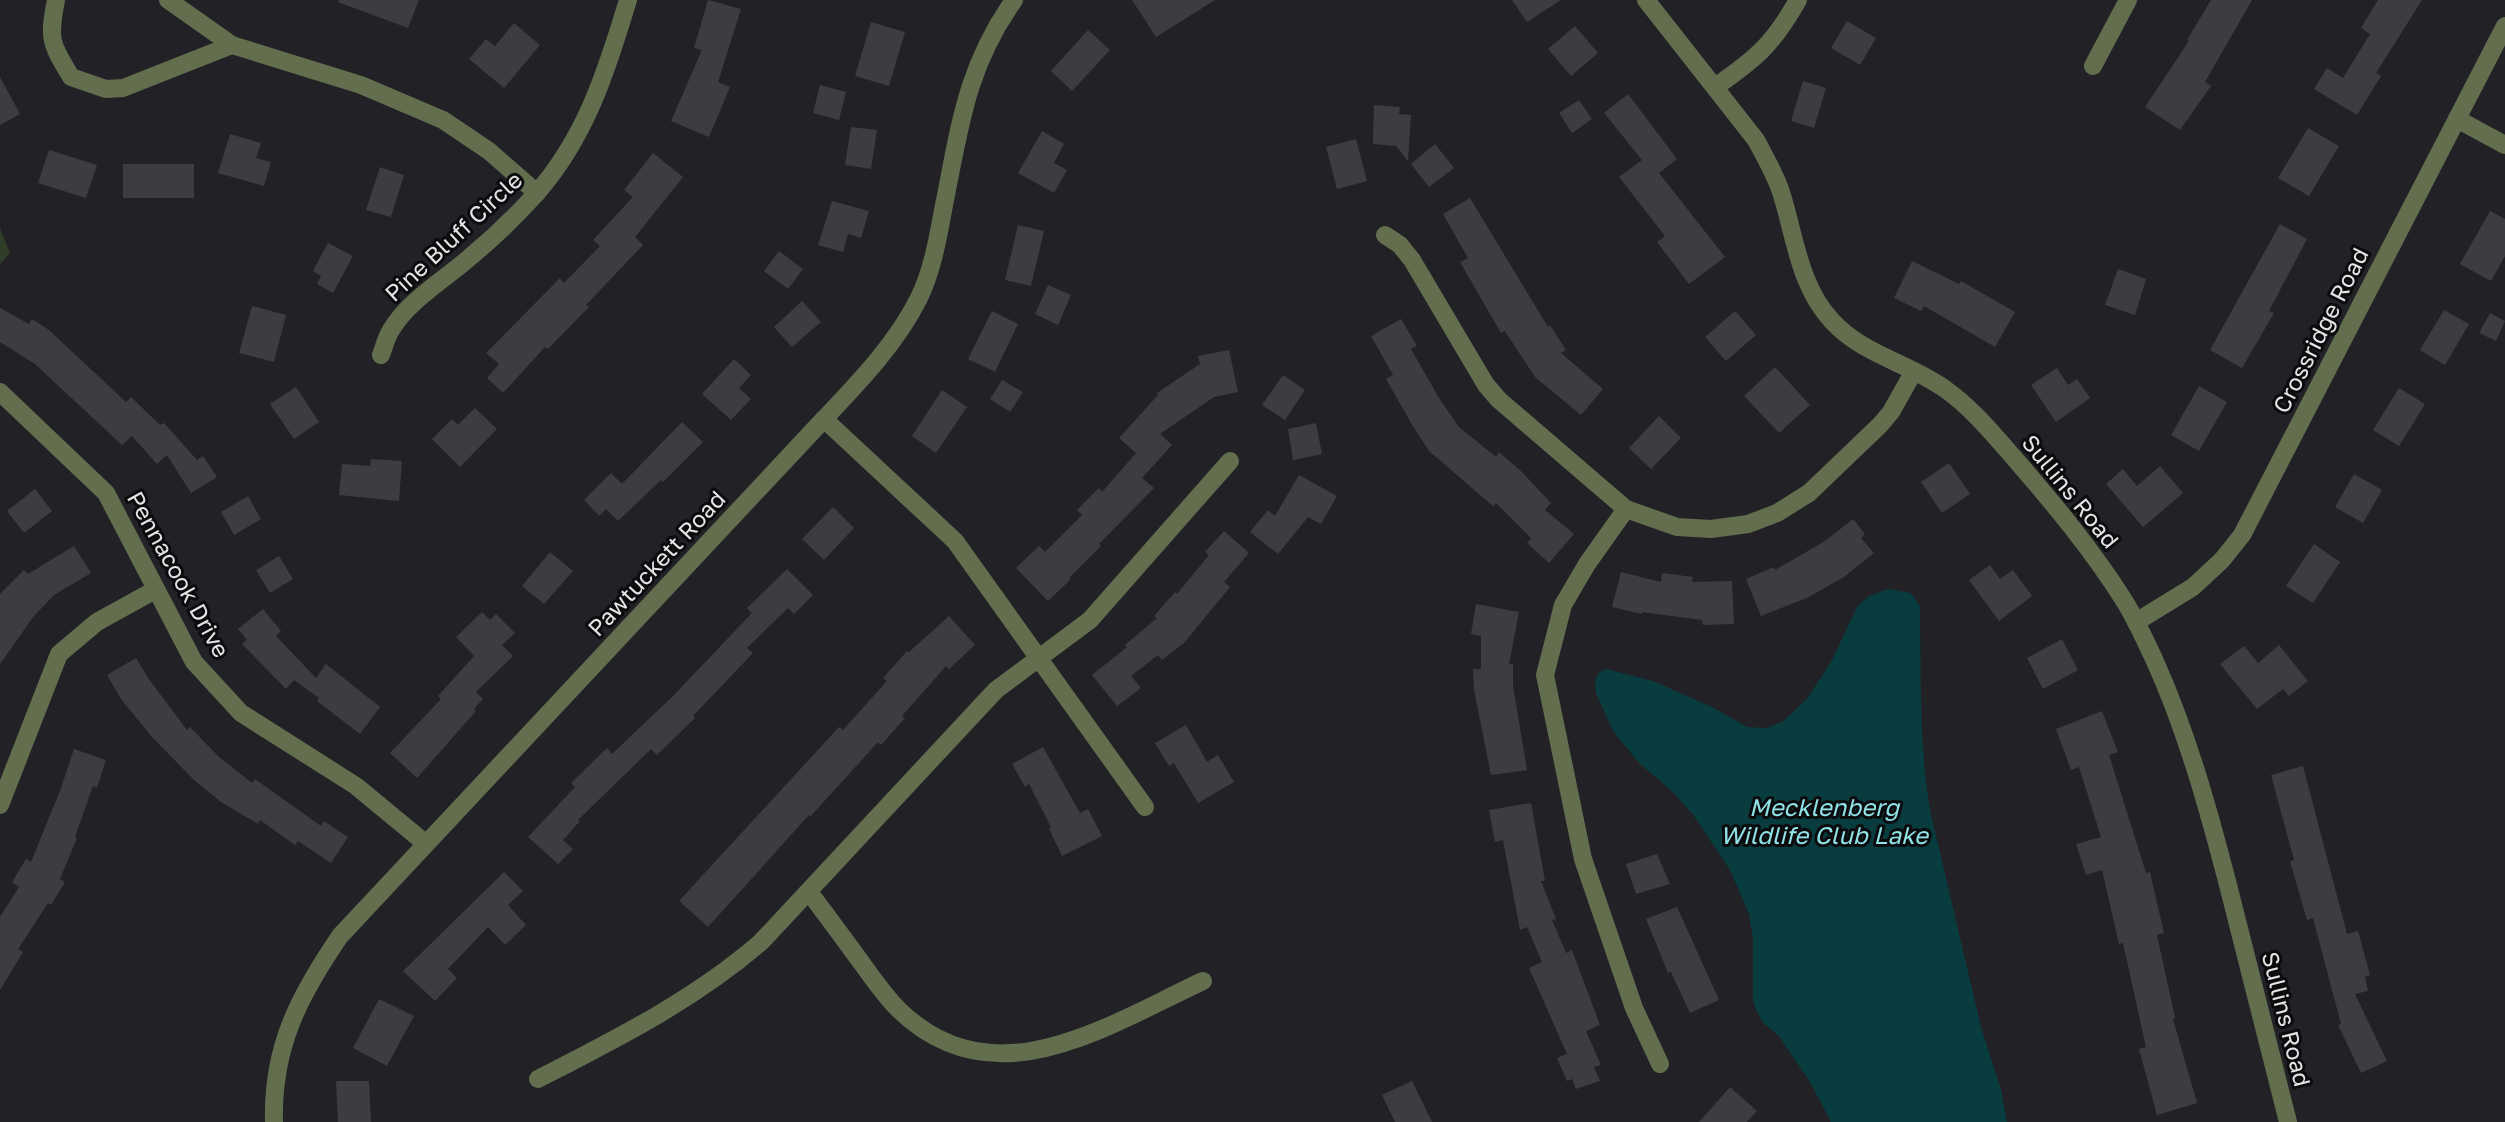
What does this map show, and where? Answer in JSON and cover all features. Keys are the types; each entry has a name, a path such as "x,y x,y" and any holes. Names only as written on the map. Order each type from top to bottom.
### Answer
{"street":[{"path":"56,0 50,28 52,46 71,77 106,89 123,89 232,45"},
{"path":"168,0 232,45 361,85 443,120 489,151 537,192"},
{"name":"Pine Bluff Circle","path":"381,355 392,328 411,307 510,222 560,162 601,87 628,0"},
{"name":"Pawtuckett Road","path":"274,1122 282,1045 311,978 340,936 824,419 899,333 920,297 934,260 972,76 990,36 1014,0"},
{"name":"Sullins Road","path":"1646,0 1756,140 1781,191 1800,260 1817,303 1850,337 1876,354 1914,371 1961,401 1991,431 2089,549 2136,622 2173,701 2191,750 2209,811 2287,1122"},
{"path":"1715,87 1767,48 1798,0"},
{"path":"2094,66 2128,0"},
{"name":"Crossridge Road","path":"2136,622 2193,587 2242,535 2505,26"},
{"path":"2457,120 2505,145"},
{"path":"1385,235 1400,245 1412,260 1486,385 1499,400 1626,509 1677,527 1711,529 1748,524 1777,513 1809,493 1880,425 1891,412 1914,371"},
{"name":"Pennacook Drive","path":"0,392 106,493 194,662 240,713 356,786 425,843"},
{"path":"824,419 955,541 1145,807"},
{"path":"538,1079 618,1039 727,971 761,942 972,714 996,691 1090,620 1230,461"},
{"path":"1626,509 1587,564 1563,605 1545,675 1583,859 1634,1008 1660,1064"},
{"path":"0,805 59,654 97,622 155,590"},
{"path":"809,892 897,1009 942,1042 976,1052 1016,1055 1051,1048 1089,1034 1203,981"}],"green space":[{"path":"0,228 10,253 0,264"}],"water":[{"name":"Mecklenberg Wildlife Club Lake","path":"1888,589 1911,593 1920,606 1922,734 1930,810 1981,1027 2001,1090 2007,1122 1831,1122 1810,1082 1778,1035 1764,1024 1756,1010 1753,1000 1753,939 1749,914 1730,870 1694,816 1672,791 1639,763 1613,731 1596,693 1595,680 1599,673 1606,669 1653,681 1712,707 1747,727 1766,728 1782,722 1806,700 1831,662 1857,607 1869,596"}],"building":[{"path":"419,0 408,28 338,2"},
{"path":"708,0 741,9 718,82 730,87 709,137 671,121 702,50 694,48"},
{"path":"1132,0 1215,0 1156,37"},
{"path":"1512,0 1561,0 1527,22"},
{"path":"2211,0 2252,0 2205,82 2211,86 2180,130 2145,107 2189,41 2187,40"},
{"path":"2378,0 2422,0 2376,73 2381,76 2357,115 2314,89 2327,68 2343,78 2370,34 2361,28"},
{"path":"1847,21 1876,38 1860,65 1831,48"},
{"path":"871,22 905,32 889,86 855,76"},
{"path":"514,23 540,45 504,88 469,59 486,39 495,46"},
{"path":"1575,26 1598,53 1571,76 1548,49"},
{"path":"1088,30 1110,50 1072,91 1051,71"},
{"path":"0,77 20,114 0,125"},
{"path":"1803,81 1826,88 1814,128 1791,121"},
{"path":"820,85 846,92 839,120 813,113"},
{"path":"1628,94 1677,159 1659,173 1725,257 1689,284 1657,242 1665,236 1619,177 1642,160 1604,113"},
{"path":"1579,100 1592,119 1572,133 1559,113"},
{"path":"1374,105 1400,107 1399,114 1411,115 1408,161 1396,146 1373,144"},
{"path":"851,127 877,130 871,169 845,165"},
{"path":"2308,128 2339,146 2309,196 2278,178"},
{"path":"1042,131 1064,144 1054,163 1067,170 1054,193 1018,173"},
{"path":"230,134 261,143 256,158 271,162 264,186 218,173"},
{"path":"1356,139 1367,181 1337,189 1326,147"},
{"path":"1435,144 1454,168 1429,187 1411,164"},
{"path":"49,150 97,165 86,198 38,183"},
{"path":"653,153 683,177 635,237 643,245 586,305 589,307 548,349 545,347 503,393 487,378 499,364 486,353 560,278 564,283 600,246 593,240 633,197 624,190"},
{"path":"123,164 194,164 194,198 123,198"},
{"path":"380,167 404,175 391,217 366,210"},
{"path":"1470,198 1548,327 1550,325 1566,350 1561,353 1603,389 1581,415 1535,377 1505,331 1501,333 1460,262 1468,258 1443,214"},
{"path":"832,201 869,211 861,238 848,234 843,252 818,245"},
{"path":"2490,211 2505,219 2505,256 2491,281 2460,264"},
{"path":"2280,224 2307,239 2269,311 2274,313 2242,368 2210,350"},
{"path":"1018,225 1044,231 1031,286 1005,280"},
{"path":"328,243 353,256 333,293 317,284 321,276 313,271"},
{"path":"779,251 803,269 788,289 764,271"},
{"path":"1912,261 1959,284 1961,281 2015,312 1995,347 1924,306 1921,311 1894,298"},
{"path":"2118,269 2146,279 2135,315 2105,305"},
{"path":"1048,285 1071,295 1058,325 1035,314"},
{"path":"802,301 821,322 792,347 774,327"},
{"path":"252,306 286,315 274,362 239,353"},
{"path":"0,308 29,324 32,319 49,330 126,402 131,397 160,425 164,423 197,460 203,456 217,477 191,493 167,455 157,464 132,436 122,445 35,364 0,342"},
{"path":"2444,310 2469,324 2445,365 2420,350"},
{"path":"992,311 1018,324 995,372 968,359"},
{"path":"1735,311 1756,335 1726,361 1705,337"},
{"path":"2490,313 2505,321 2496,341 2479,333"},
{"path":"1401,319 1417,346 1411,349 1459,427 1496,457 1499,452 1522,472 1551,503 1545,510 1574,534 1549,563 1527,543 1531,538 1496,503 1493,506 1429,451 1411,423 1386,379 1393,375 1371,336"},
{"path":"1229,350 1238,392 1214,397 1160,434 1172,445 1142,478 1154,488 1048,601 1016,568 1039,546 1045,552 1082,515 1077,510 1099,488 1102,492 1136,453 1119,438 1157,393 1200,364 1198,356"},
{"path":"734,359 751,375 739,388 751,399 731,420 702,394"},
{"path":"1775,367 1810,405 1779,433 1744,396"},
{"path":"2057,368 2068,385 2077,379 2090,398 2056,422 2031,385"},
{"path":"1283,375 1305,390 1285,420 1262,405"},
{"path":"1002,380 1023,392 1010,412 990,399"},
{"path":"2199,386 2227,402 2199,451 2171,435"},
{"path":"296,387 319,422 294,439 270,404"},
{"path":"2399,388 2425,404 2399,446 2373,430"},
{"path":"942,390 967,407 936,453 912,436"},
{"path":"475,408 497,429 460,467 432,439 452,419 458,425"},
{"path":"1659,416 1681,438 1651,469 1629,448"},
{"path":"682,422 703,442 618,521 606,509 599,516 584,500 611,473 622,484"},
{"path":"1316,423 1322,454 1293,460 1288,429"},
{"path":"371,459 402,461 399,501 339,495 342,464 370,466"},
{"path":"1949,463 1970,494 1942,513 1921,482"},
{"path":"2160,466 2183,493 2143,527 2106,484 2123,469 2137,486"},
{"path":"2354,474 2382,490 2363,523 2335,507"},
{"path":"1299,475 1337,496 1321,524 1308,517 1278,554 1250,532 1268,510 1275,516"},
{"path":"35,489 52,511 24,533 7,511"},
{"path":"248,496 261,519 234,535 221,512"},
{"path":"833,507 854,528 824,560 802,539"},
{"path":"1853,519 1865,534 1861,538 1874,553 1844,577 1807,598 1761,616 1746,579 1774,567 1775,570 1825,541"},
{"path":"1224,531 1249,553 1224,582 1230,587 1184,643 1162,660 1158,655 1131,676 1141,688 1117,706 1092,675 1157,618 1154,616 1175,592 1177,594 1209,555 1205,552"},
{"path":"2314,544 2340,562 2313,603 2286,586"},
{"path":"74,546 91,573 54,595 34,616 0,664 0,594 24,570 28,574"},
{"path":"550,552 573,571 544,604 522,586"},
{"path":"279,556 293,579 270,593 256,570"},
{"path":"1990,565 2000,579 2013,570 2032,596 1999,621 1969,580"},
{"path":"787,569 813,595 794,614 788,608 747,648 753,653 693,716 695,718 657,755 651,749 578,820 580,821 563,840 573,849 558,864 528,837 575,787 571,783 607,748 612,754 673,696 752,613 747,608"},
{"path":"1621,572 1661,582 1662,573 1693,577 1692,582 1732,581 1734,624 1703,625 1702,620 1642,614 1612,607"},
{"path":"1476,604 1519,612 1509,664 1513,664 1513,686 1527,770 1491,775 1474,690 1473,669 1481,669 1481,636 1471,634"},
{"path":"263,609 281,631 276,636 316,678 326,664 380,707 360,734 294,680 286,689 242,644 247,640 238,629"},
{"path":"482,612 490,620 496,614 515,633 502,645 513,656 476,692 483,699 474,709 476,711 417,778 390,753 441,699 438,696 474,656 456,637"},
{"path":"949,616 975,645 949,669 946,666 902,716 905,718 881,745 878,742 708,927 679,901 839,727 843,730 887,681 883,678 907,651"},
{"path":"2062,639 2078,670 2043,689 2027,658"},
{"path":"2279,645 2308,681 2289,696 2283,689 2257,709 2220,664 2244,646 2258,663"},
{"path":"136,658 187,730 190,727 219,757 252,783 255,779 321,826 324,821 348,837 331,863 298,841 295,845 260,820 258,824 221,802 194,780 152,737 121,699 107,675"},
{"path":"2102,711 2118,752 2109,755 2146,873 2150,872 2164,933 2157,935 2175,1018 2173,1019 2197,1103 2157,1115 2139,1049 2146,1047 2123,943 2119,944 2102,870 2086,875 2076,844 2101,837 2079,767 2071,770 2056,729"},
{"path":"1186,725 1207,762 1218,755 1234,782 1198,803 1174,763 1169,766 1155,743"},
{"path":"1043,747 1080,813 1088,809 1102,836 1062,856 1029,784 1025,787 1012,764"},
{"path":"74,749 106,760 97,788 93,786 75,837 77,838 60,879 65,882 18,949 23,952 0,990 0,917 19,887 12,882 26,859 31,862"},
{"path":"2303,766 2347,934 2358,931 2370,975 2365,977 2368,991 2355,994 2387,1061 2361,1073 2338,1025 2341,1024 2313,918 2307,920 2290,861 2294,860 2271,775"},
{"path":"1531,803 1545,881 1541,881 1556,919 1552,920 1566,953 1572,950 1600,1025 1586,1031 1601,1065 1594,1067 1600,1081 1576,1089 1572,1079 1567,1081 1557,1058 1567,1054 1529,968 1542,962 1527,927 1520,930 1503,840 1495,842 1489,810"},
{"path":"1657,854 1670,884 1636,894 1626,864"},
{"path":"504,872 523,891 508,905 526,925 505,945 488,927 448,969 457,978 435,1001 403,971"},
{"path":"1677,907 1719,1000 1690,1013 1671,972 1668,973 1646,919"},
{"path":"379,999 414,1016 387,1066 353,1048"},
{"path":"336,1081 369,1081 371,1122 338,1122"},
{"path":"1412,1081 1432,1122 1395,1122 1382,1095"},
{"path":"1730,1087 1757,1111 1747,1122 1699,1122"}]}
